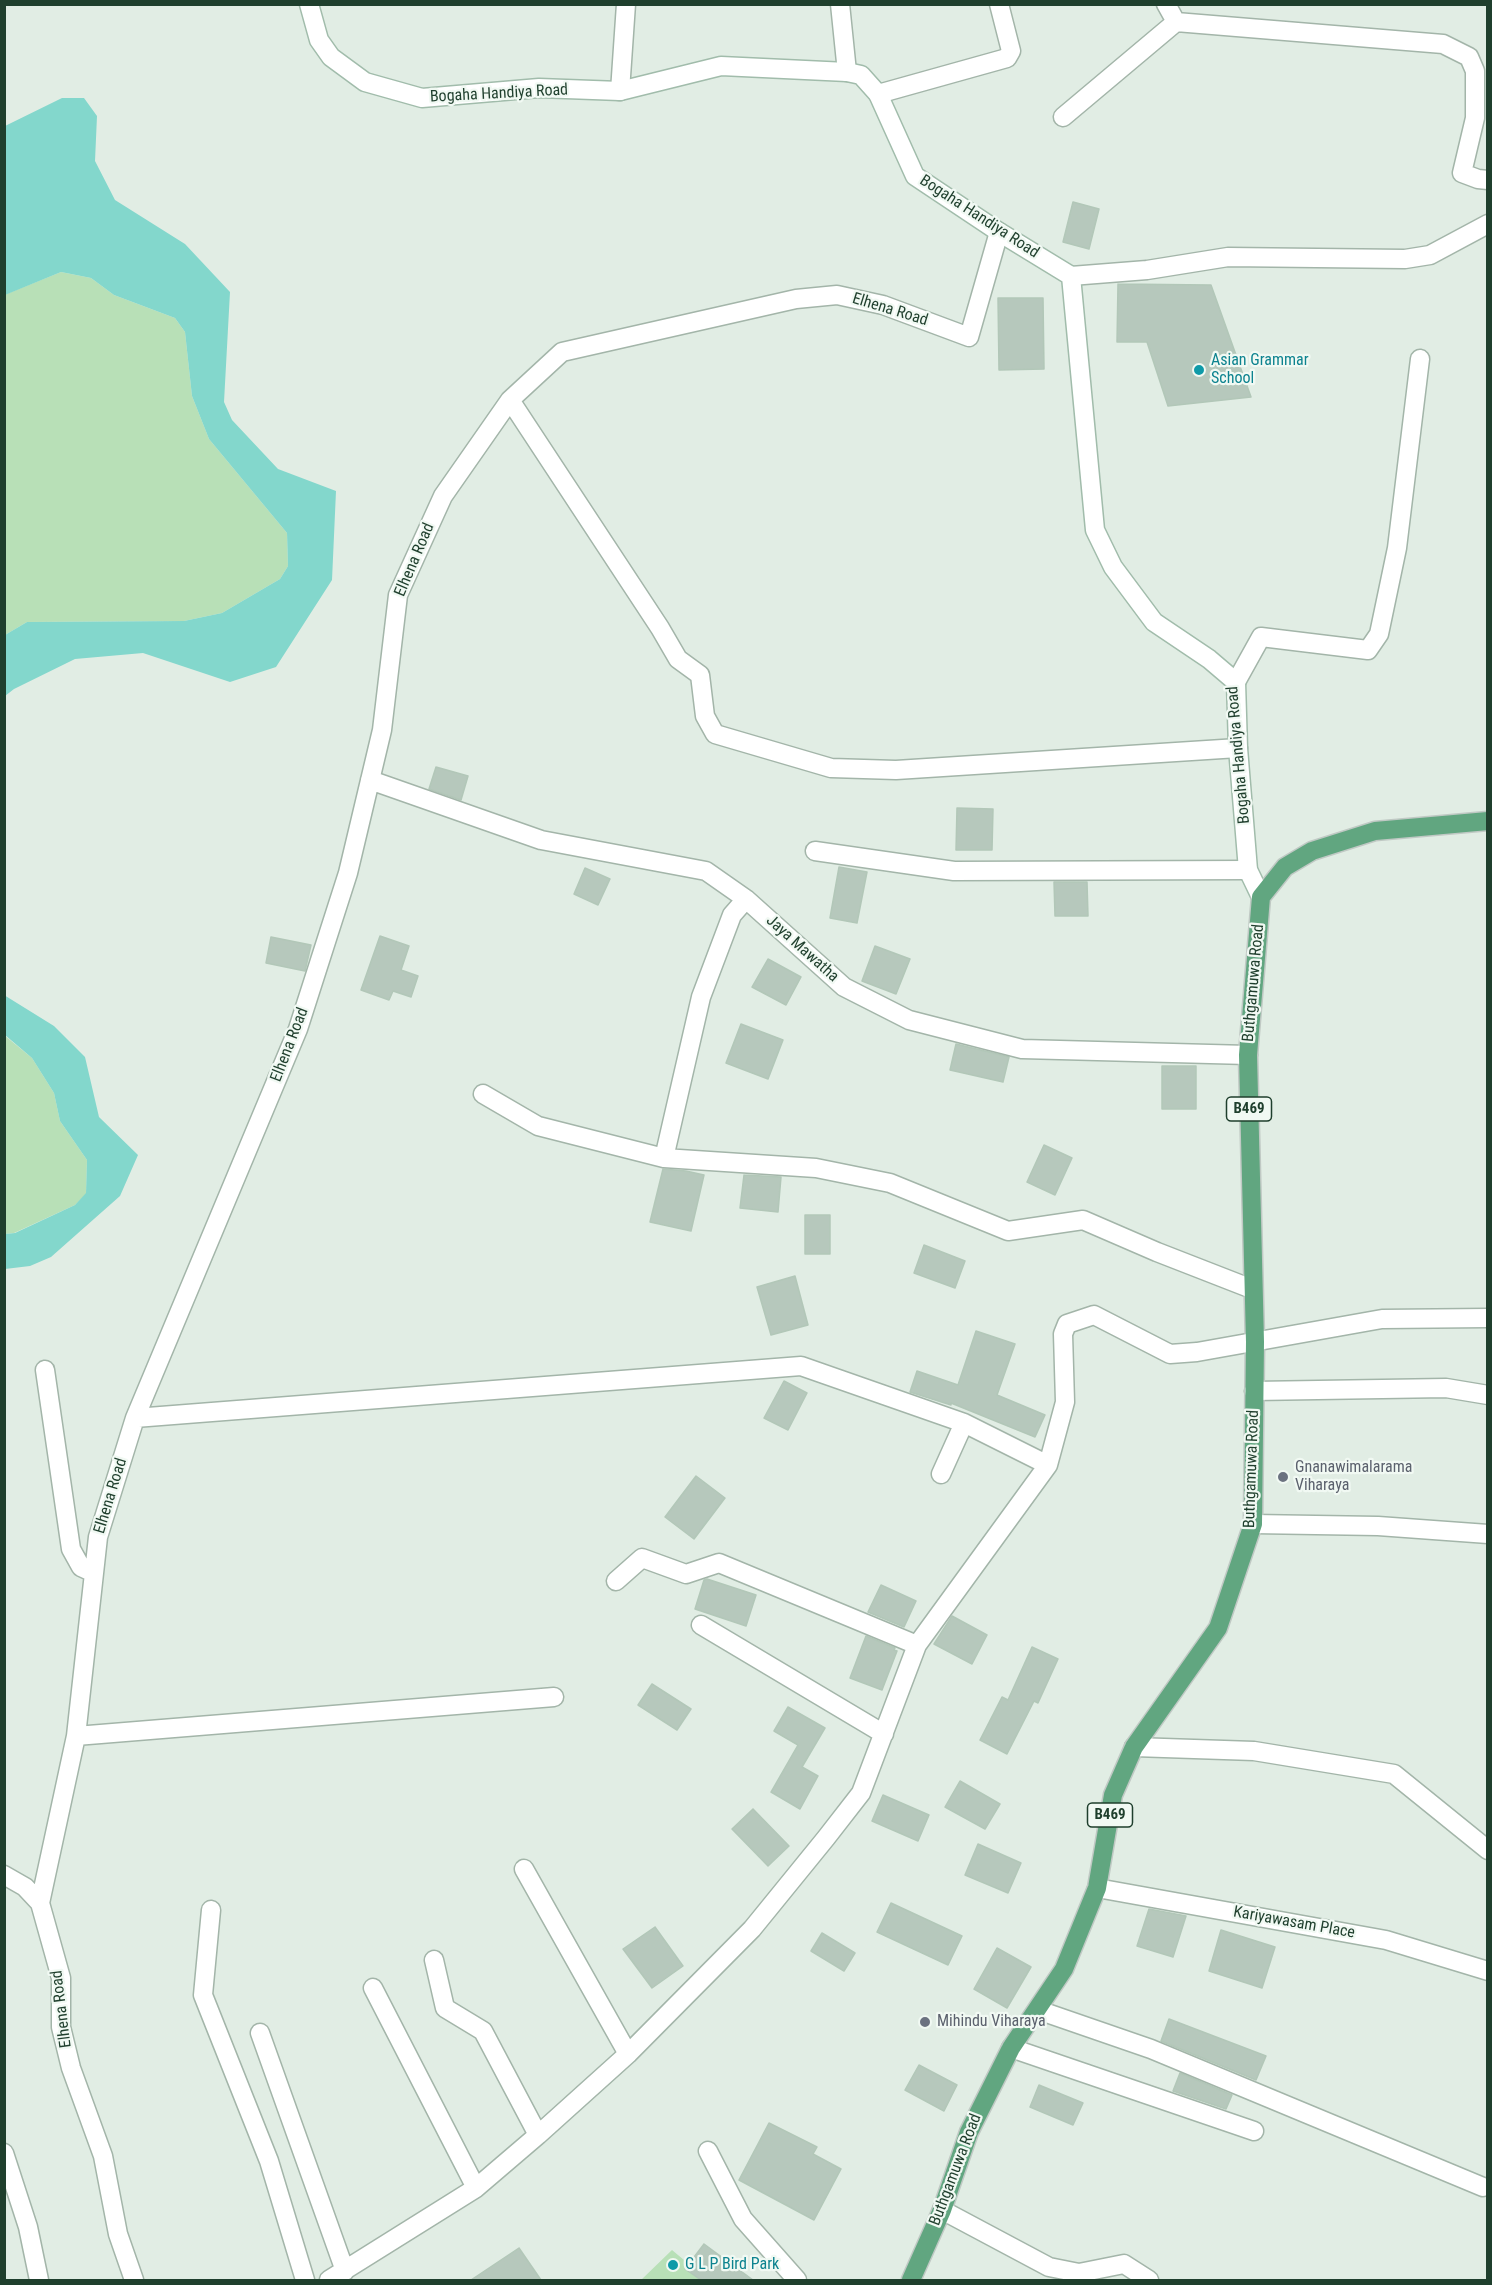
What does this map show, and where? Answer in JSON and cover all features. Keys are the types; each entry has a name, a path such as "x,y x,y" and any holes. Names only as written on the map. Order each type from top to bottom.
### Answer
{"main road":[{"path":"1261,897 1285,867 1312,851 1375,831 1488,821"},
{"name":"Buthgamuwa Road","path":"911,2280 942,2210 969,2132 1011,2048 1064,1969 1097,1888 1113,1796 1134,1747 1218,1628 1253,1524 1255,1342 1248,1055 1261,897"}],"street":[{"name":"Bogaha Handiya Road","path":"309,4 319,40 331,57 365,82 422,98 539,88 620,91 721,66 847,72 861,75 878,94 915,176 999,232 1071,276 1095,530 1113,567 1154,622 1209,659 1236,682 1238,748 1248,870 1261,897"},
{"path":"620,91 626,4"},
{"path":"840,4 847,72"},
{"path":"878,94 1007,58 1011,51 999,4"},
{"path":"1166,4 1176,22"},
{"path":"1063,117 1176,22 1443,44 1469,57 1475,71 1475,118 1462,173 1488,180"},
{"path":"1071,276 1147,270 1228,258 1405,259 1430,255 1488,224"},
{"name":"Elhena Road","path":"134,2280 118,2234 103,2156 71,2068 62,2027 61,1978 40,1903 76,1736 98,1536 135,1418 298,1029 348,873 382,730 398,595 443,496 510,400 562,352 796,299 837,295 883,304 969,337 999,232"},
{"path":"1236,682 1261,637 1368,650 1378,634 1397,548 1420,358"},
{"path":"510,400 678,659 700,675 705,716 715,734 831,768 896,770 1238,748"},
{"name":"Jaya Mawatha","path":"370,780 541,840 706,872 746,899 844,987 909,1020 1022,1049 1248,1055"},
{"path":"815,850 954,870 1248,870"},
{"path":"664,1158 700,997 732,915 746,899"},
{"path":"483,1094 538,1126 664,1158 816,1168 890,1183 1008,1231 1083,1220 1252,1289"},
{"path":"329,2280 476,2188 628,2054 752,1929 861,1794 917,1645 1048,1465 1065,1402 1063,1334 1067,1324 1094,1315 1170,1354 1197,1352 1382,1319 1488,1318"},
{"path":"135,1418 801,1365 964,1423 1048,1465"},
{"path":"45,1370 71,1549 81,1567 93,1574"},
{"path":"1254,1391 1446,1388 1488,1395"},
{"path":"941,1474 964,1423"},
{"path":"1253,1524 1378,1526 1488,1534"},
{"path":"616,1581 642,1558 686,1574 719,1563 917,1645"},
{"path":"700,1625 884,1734"},
{"path":"76,1736 554,1697"},
{"path":"1134,1747 1254,1751 1394,1774 1488,1850"},
{"path":"524,1869 628,2054"},
{"path":"4,1875 25,1887 40,1903"},
{"name":"Kariyawasam Place","path":"1097,1888 1386,1940 1488,1971"},
{"path":"211,1910 203,1995 269,2161 305,2280"},
{"path":"434,1960 445,2008 483,2031 538,2135"},
{"path":"373,1988 476,2188"},
{"path":"1038,2010 1151,2049 1483,2187"},
{"path":"260,2033 345,2271"},
{"path":"1011,2048 1254,2131"},
{"path":"708,2151 743,2218 797,2280"},
{"path":"4,2153 28,2227 39,2280"},
{"path":"942,2210 1049,2267 1079,2273 1124,2264 1149,2280"}],"green space":[{"path":"61,272 91,278 114,295 175,318 185,332 192,396 209,439 287,533 288,566 280,579 222,613 184,621 27,622 5,635 4,295"},
{"path":"4,1035 32,1058 54,1093 60,1121 87,1160 86,1194 75,1205 14,1233 5,1234"},
{"name":"G L P Bird Park","path":"672,2250 708,2280 641,2280"}],"water":[{"path":"62,98 84,98 97,116 95,161 115,200 185,244 230,292 224,402 232,420 278,469 336,491 332,580 276,667 230,682 143,653 75,659 14,689 5,696 5,635 27,622 184,621 222,613 280,579 288,566 287,533 209,439 192,396 185,332 175,318 114,295 91,278 61,272 5,295 5,126"},
{"path":"4,995 54,1026 85,1057 99,1117 138,1155 120,1196 51,1257 30,1266 5,1269 5,1234 15,1233 75,1205 86,1193 87,1160 60,1121 54,1093 32,1058 5,1035"}],"building":[{"path":"1073,202 1099,209 1089,249 1063,242"},
{"name":"Asian Grammar School","path":"1118,284 1211,285 1251,397 1168,406 1147,342 1117,342"},
{"path":"998,298 1043,298 1044,369 999,370"},
{"path":"436,767 468,776 461,800 429,789"},
{"path":"957,808 993,809 992,850 956,850"},
{"path":"839,867 867,872 857,923 830,918"},
{"path":"585,868 610,879 598,905 574,894"},
{"path":"1054,882 1087,882 1088,916 1055,916"},
{"path":"380,936 409,946 401,970 418,976 411,997 393,991 389,1000 361,990"},
{"path":"271,937 311,945 305,971 266,963"},
{"path":"875,946 910,959 896,994 862,981"},
{"path":"768,959 801,977 786,1005 752,987"},
{"path":"741,1024 783,1040 768,1079 726,1063"},
{"path":"956,1044 1009,1057 1003,1082 950,1070"},
{"path":"1162,1066 1196,1066 1196,1109 1162,1109"},
{"path":"1044,1145 1072,1158 1055,1195 1027,1182"},
{"path":"663,1169 704,1175 691,1231 650,1222"},
{"path":"744,1175 781,1177 778,1212 740,1208"},
{"path":"805,1215 830,1215 830,1254 805,1254"},
{"path":"924,1245 965,1261 955,1288 914,1273"},
{"path":"795,1276 808,1325 771,1335 757,1287"},
{"path":"976,1331 1015,1344 997,1395 1045,1415 1035,1437 951,1403 951,1405 910,1392 917,1371 958,1385"},
{"path":"784,1381 807,1393 788,1430 764,1418"},
{"path":"696,1476 725,1498 694,1539 665,1517"},
{"path":"704,1580 756,1595 746,1626 695,1609"},
{"path":"881,1585 916,1601 904,1627 868,1612"},
{"path":"952,1616 987,1635 972,1664 934,1644"},
{"path":"866,1636 895,1648 894,1650 897,1651 882,1690 850,1678"},
{"path":"1032,1647 1058,1659 1038,1703 1034,1701 1007,1754 980,1740 1002,1697 1008,1700"},
{"path":"652,1684 691,1709 677,1730 638,1705"},
{"path":"788,1707 825,1728 802,1767 818,1776 800,1809 771,1792 798,1745 774,1731"},
{"path":"960,1781 1000,1804 985,1829 945,1807"},
{"path":"883,1795 929,1815 918,1841 872,1821"},
{"path":"753,1809 789,1846 768,1866 732,1829"},
{"path":"978,1844 1021,1863 1008,1893 965,1875"},
{"path":"891,1903 962,1936 948,1965 877,1932"},
{"path":"1149,1909 1186,1916 1173,1957 1137,1946"},
{"path":"655,1927 683,1966 652,1988 623,1949"},
{"path":"1221,1930 1275,1947 1262,1988 1209,1971"},
{"path":"822,1933 855,1953 844,1971 811,1951"},
{"path":"997,1948 1031,1967 1007,2008 974,1989"},
{"path":"1169,2019 1266,2056 1256,2080 1161,2041"},
{"path":"919,2065 957,2085 944,2111 905,2090"},
{"path":"1180,2073 1232,2095 1226,2109 1173,2091"},
{"path":"1039,2085 1083,2103 1073,2125 1030,2107"},
{"path":"769,2123 817,2147 813,2154 841,2169 814,2220 739,2180"},
{"path":"704,2244 753,2280 701,2280 685,2269"},
{"path":"519,2248 541,2280 471,2280"}],"place":[{"name":"Asian Grammar School","path":"1199,370"},
{"name":"Gnanawimalarama Viharaya","path":"1283,1477"},
{"name":"Mihindu Viharaya","path":"925,2022"},
{"name":"G L P Bird Park","path":"673,2265"}]}
